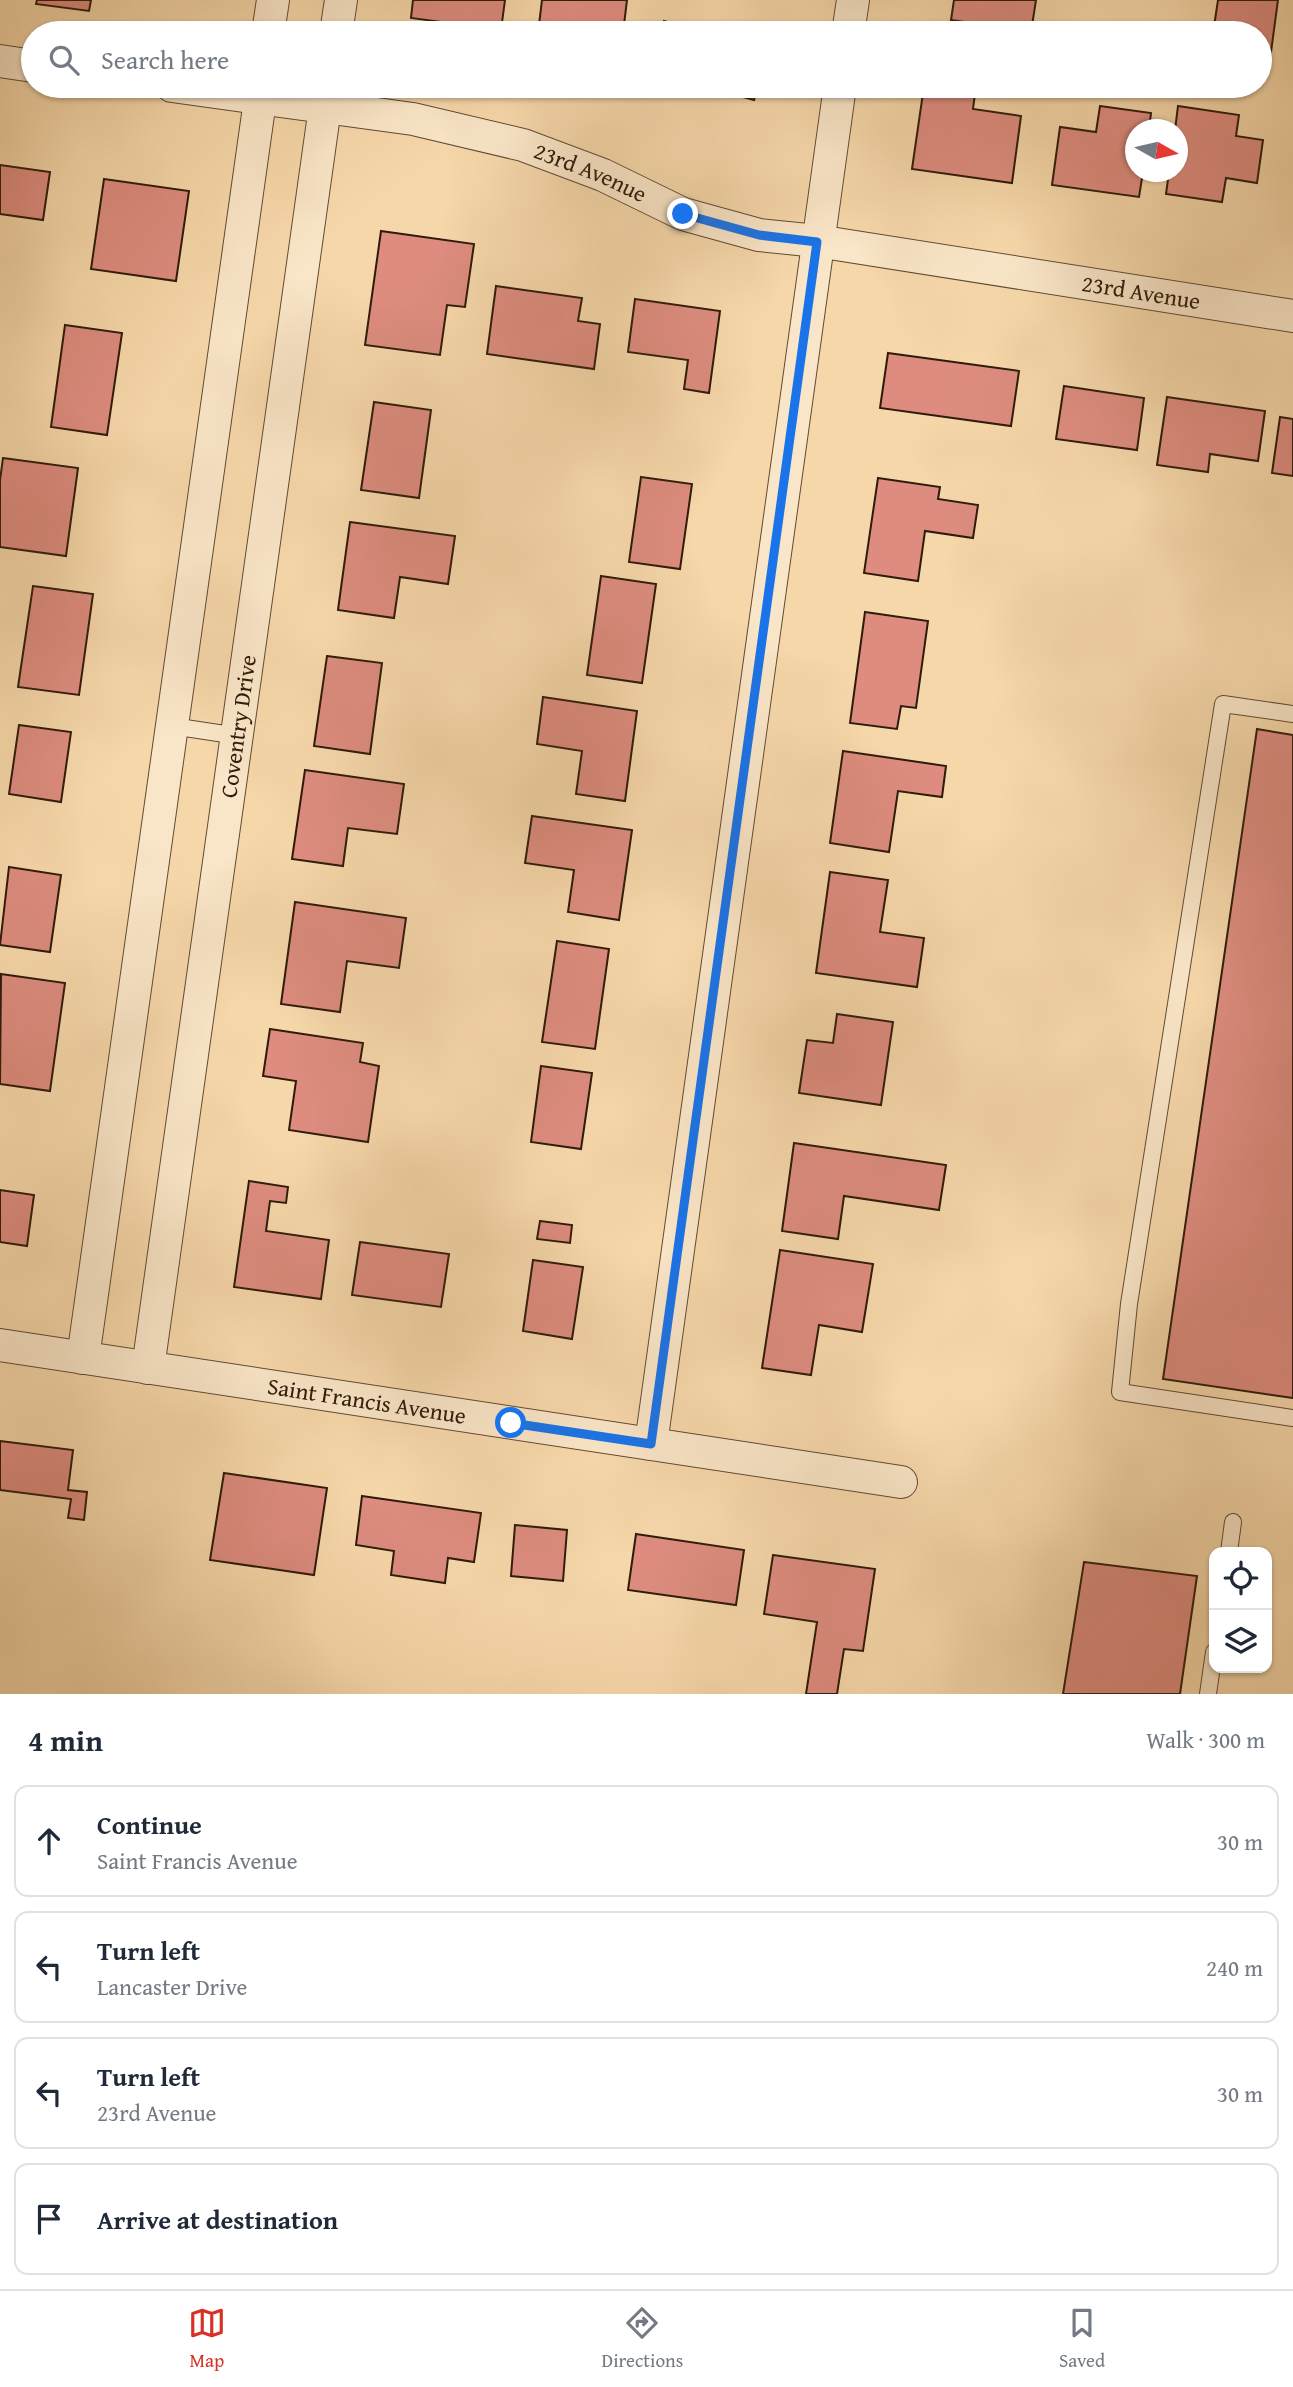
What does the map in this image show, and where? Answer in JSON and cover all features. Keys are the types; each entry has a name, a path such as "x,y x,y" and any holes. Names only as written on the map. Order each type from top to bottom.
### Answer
{"street":[{"path":"270,21 273,0"},
{"path":"338,21 341,0"},
{"path":"850,21 853,0"},
{"path":"0,61 21,64"},
{"path":"83,1358 260,98"},
{"name":"Coventry Drive","path":"148,1368 327,98"},
{"name":"23rd Avenue","path":"331,98 523,145 603,176 683,214 759,235 1293,316"},
{"path":"651,1444 838,98"},
{"name":"Saint Francis Avenue","path":"0,1345 901,1482"}],"lane":[{"path":"1293,714 1223,704 1129,1304 1120,1392 1293,1418"},
{"path":"172,726 238,736"},
{"path":"1230,1547 1233,1522"},
{"path":"1208,1694 1211,1673"}],"building":[{"path":"37,0 91,0 89,11 36,4"},
{"path":"413,0 505,0 502,21 434,21 411,18"},
{"path":"542,0 627,0 624,21 539,21"},
{"path":"954,0 1036,0 1033,21 951,20"},
{"path":"1218,0 1278,0 1272,45 1272,21 1215,21"},
{"path":"922,98 974,98 973,109 1021,116 1012,183 912,169"},
{"path":"1100,106 1151,113 1150,119 1125,119 1125,182 1141,182 1139,197 1052,185 1060,127 1096,132"},
{"path":"1178,106 1239,115 1236,136 1263,140 1257,183 1226,178 1222,202 1166,194 1168,182 1188,182 1188,119 1176,119"},
{"path":"0,165 50,172 43,220 0,214"},
{"path":"104,179 189,191 176,281 91,269"},
{"path":"381,231 474,244 465,307 447,305 440,355 365,345"},
{"path":"496,286 582,298 578,321 600,324 594,369 487,354"},
{"path":"635,299 720,311 709,393 684,389 688,360 628,352"},
{"path":"65,325 122,333 107,435 51,427"},
{"path":"888,353 1019,371 1011,426 880,408"},
{"path":"1064,386 1144,398 1137,450 1056,439"},
{"path":"1167,397 1265,411 1258,461 1210,454 1208,472 1157,465"},
{"path":"374,402 431,410 419,498 361,490"},
{"path":"1280,417 1293,419 1293,476 1272,473"},
{"path":"3,458 78,468 66,556 0,547 0,480"},
{"path":"641,477 692,484 680,569 629,562"},
{"path":"878,478 940,487 938,499 978,505 973,538 925,531 918,581 864,573"},
{"path":"350,522 455,536 448,584 400,577 394,618 338,610"},
{"path":"601,576 656,584 642,683 587,675"},
{"path":"33,586 93,594 79,695 18,687"},
{"path":"865,612 928,621 916,708 901,706 897,729 850,723"},
{"path":"327,656 382,663 370,754 314,746"},
{"path":"543,697 637,711 625,801 576,794 582,751 537,744"},
{"path":"19,725 71,732 61,802 9,794"},
{"path":"1257,729 1293,735 1293,1398 1163,1379"},
{"path":"843,751 946,766 942,797 898,791 889,852 830,843"},
{"path":"305,770 404,784 397,834 348,828 343,866 292,859"},
{"path":"532,816 632,830 619,920 568,912 574,870 525,863"},
{"path":"9,867 61,875 50,952 0,945"},
{"path":"830,872 888,880 880,932 924,938 917,987 816,973"},
{"path":"295,902 406,918 399,968 347,961 340,1012 281,1004"},
{"path":"557,941 609,949 595,1049 542,1042"},
{"path":"1,974 65,983 50,1091 0,1084"},
{"path":"837,1014 893,1022 881,1105 799,1093 807,1040 833,1043"},
{"path":"270,1029 363,1043 360,1062 379,1066 368,1142 289,1130 296,1081 263,1076"},
{"path":"541,1066 592,1073 581,1149 531,1142"},
{"path":"794,1143 946,1165 939,1210 844,1196 838,1239 782,1231"},
{"path":"249,1181 288,1187 286,1203 270,1201 266,1231 329,1240 321,1299 234,1287"},
{"path":"0,1190 34,1195 27,1246 0,1242"},
{"path":"540,1221 572,1225 570,1243 537,1239"},
{"path":"360,1242 449,1254 441,1307 352,1295"},
{"path":"780,1250 873,1264 862,1332 819,1325 811,1375 762,1368"},
{"path":"533,1260 583,1267 572,1339 523,1331"},
{"path":"0,1441 73,1450 68,1490 87,1492 84,1520 68,1518 71,1499 0,1490"},
{"path":"224,1473 327,1488 314,1575 210,1560"},
{"path":"362,1496 481,1513 474,1562 448,1558 445,1583 391,1575 394,1551 356,1545"},
{"path":"515,1525 567,1530 563,1581 511,1576"},
{"path":"636,1534 744,1550 736,1605 628,1590"},
{"path":"773,1555 875,1569 863,1651 844,1649 837,1694 806,1694 817,1622 764,1614"},
{"path":"1084,1562 1197,1576 1180,1694 1063,1694"}],"route":[{"path":"511,1423 651,1444 817,242 759,235 683,214"}]}
